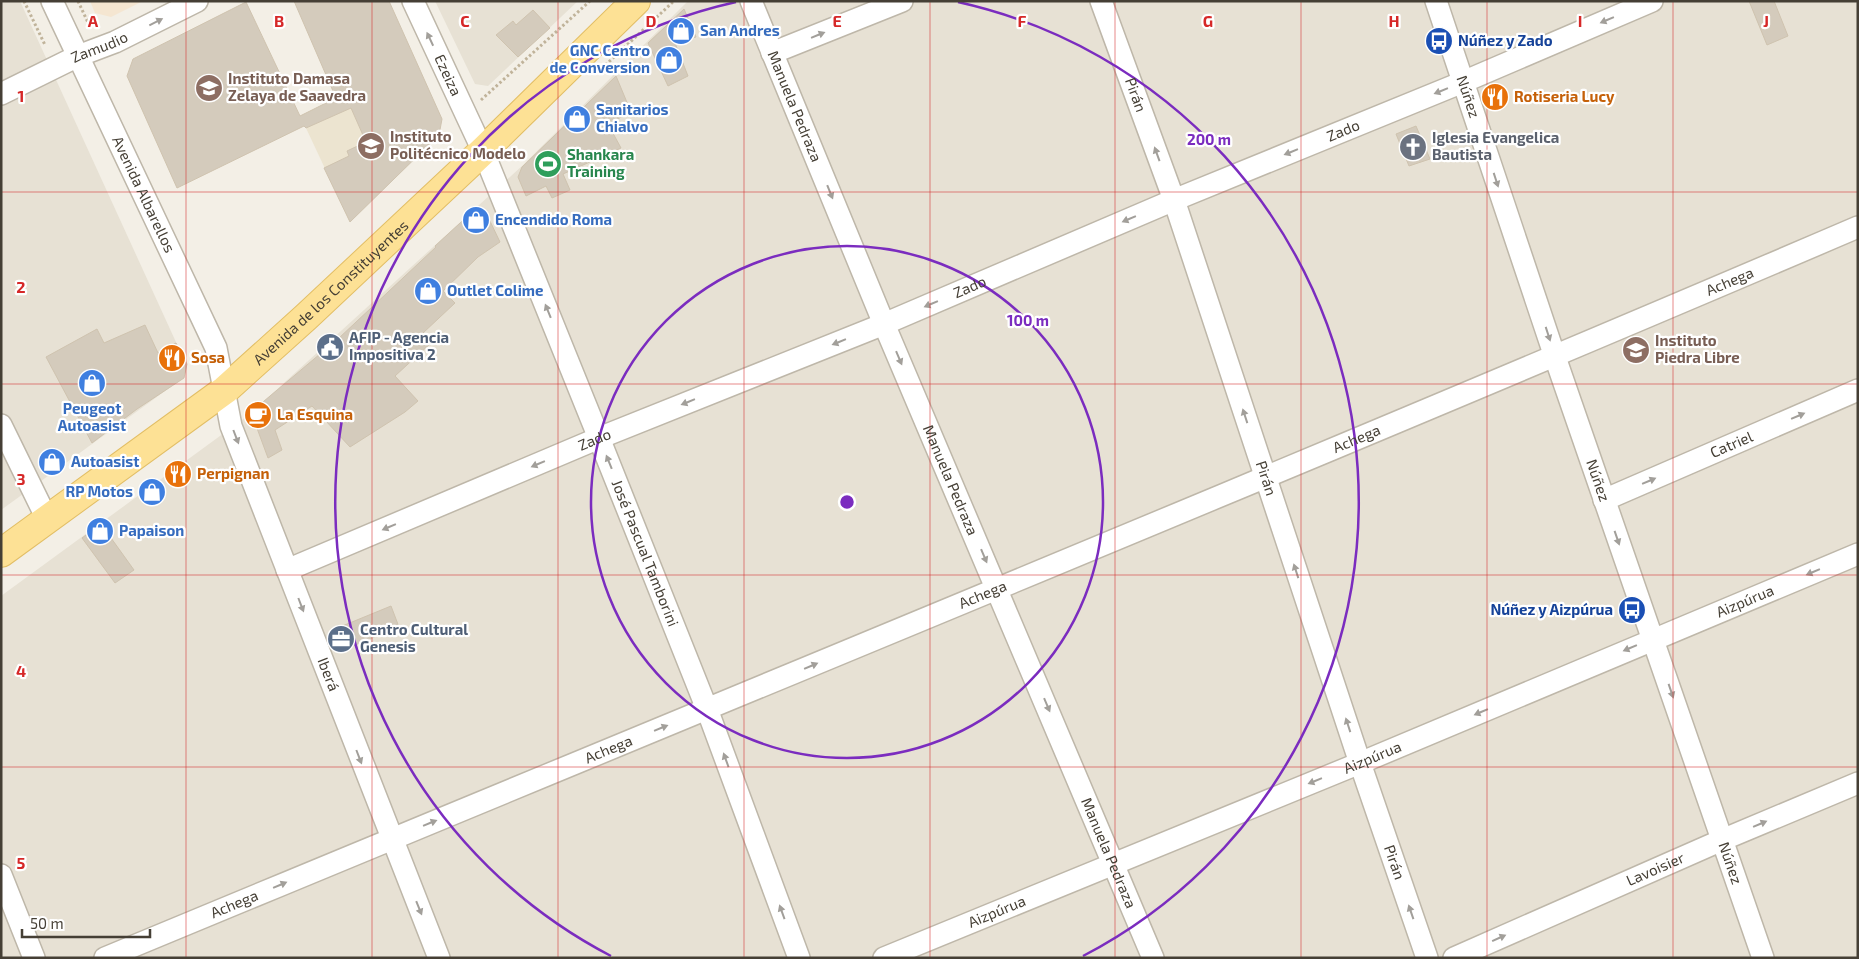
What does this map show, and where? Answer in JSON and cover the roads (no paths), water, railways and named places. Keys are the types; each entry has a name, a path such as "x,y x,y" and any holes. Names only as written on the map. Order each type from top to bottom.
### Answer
{"main road":[{"name":"Avenida de los Constituyentes","path":"1,553 225,390 483,151 636,1"}],"street":[{"name":"Avenida Albarellos","path":"52,1 216,348 225,390"},
{"name":"Zamudio","path":"1,94 78,56 115,42 196,1"},
{"name":"Ezeiza","path":"413,1 483,151"},
{"name":"Manuela Pedraza","path":"751,1 884,324 1153,958"},
{"path":"772,53 902,1"},
{"name":"Pirán","path":"1101,1 1174,200 1265,478 1427,958"},
{"name":"Núñez","path":"1436,1 1555,357 1763,958"},
{"name":"Zado","path":"287,570 599,438 884,324 1174,200 1464,82 1652,1"},
{"name":"José Pascual Tamborini","path":"483,151 707,709 799,958"},
{"name":"Achega","path":"105,958 1265,478 1555,357 1858,227"},
{"name":"Iberá","path":"225,390 231,426 438,958"},
{"name":"Catriel","path":"1604,500 1858,390"},
{"path":"1,425 48,519"},
{"name":"Aizpúrua","path":"884,958 1858,554"},
{"name":"Lavoisier","path":"1454,958 1722,840 1858,783"},
{"path":"1,875 34,958"}],"place":[{"name":"San Andres","path":"681,31"},
{"name":"Núñez y Zado","path":"1439,41"},
{"name":"GNC Centro de Conversion","path":"669,60"},
{"name":"Instituto Damasa Zelaya de Saavedra","path":"209,88"},
{"name":"Rotiseria Lucy","path":"1495,97"},
{"name":"Sanitarios Chialvo","path":"577,119"},
{"name":"Instituto Politécnico Modelo","path":"371,146"},
{"name":"Iglesia Evangelica Bautista","path":"1413,147"},
{"name":"Shankara Training","path":"548,164"},
{"name":"Encendido Roma","path":"476,220"},
{"name":"Outlet Colime","path":"428,291"},
{"name":"AFIP - Agencia Impositiva 2","path":"330,347"},
{"name":"Instituto Piedra Libre","path":"1636,350"},
{"name":"Sosa","path":"172,358"},
{"name":"Peugeot Autoasist","path":"92,383"},
{"name":"La Esquina","path":"258,415"},
{"name":"Autoasist","path":"52,462"},
{"name":"Perpignan","path":"178,474"},
{"name":"RP Motos","path":"152,492"},
{"name":"Papaison","path":"100,531"},
{"name":"Núñez y Aizpúrua","path":"1632,610"},
{"name":"Centro Cultural Genesis","path":"341,639"}]}
